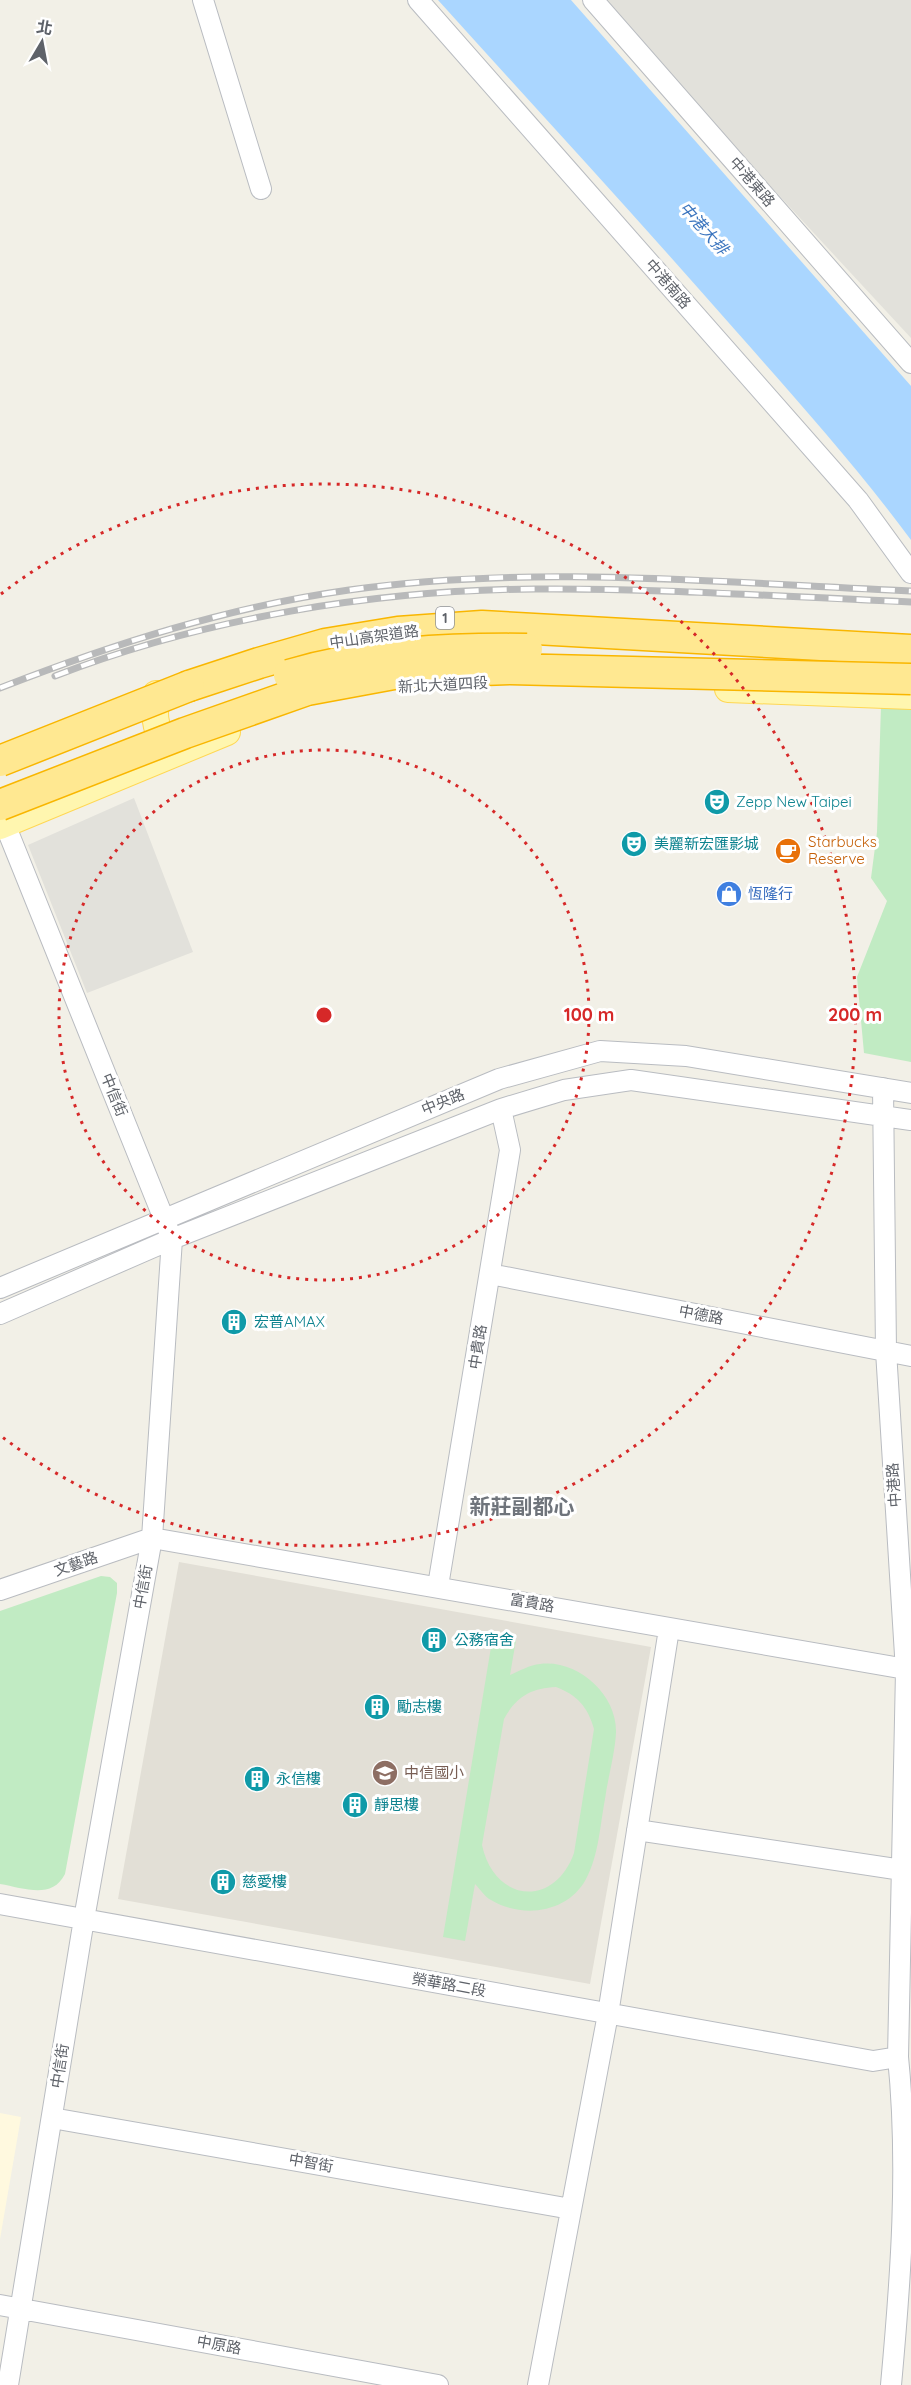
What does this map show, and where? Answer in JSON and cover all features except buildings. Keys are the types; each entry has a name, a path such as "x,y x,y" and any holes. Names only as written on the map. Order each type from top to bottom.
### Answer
{"highway":[{"name":"中山高架道路","path":"0,762 189,686 259,663 325,644 398,632 482,626 911,650"},
{"path":"0,784 239,692 335,663 403,652 457,648 911,669"},
{"path":"1,817 185,733 307,690 399,673 510,669 911,679"}],"main road":[{"name":"1","path":"0,752 156,694 261,651 300,639 358,627 436,619 489,618 911,640"},
{"name":"新北大道四段","path":"1,817 298,706 345,695 416,684 476,681 911,696"},
{"path":"156,694 153,712 158,732 168,746 184,750"},
{"name":"1","path":"0,762 40,738"}],"street":[{"path":"203,0 261,189"},
{"name":"中港南路","path":"418,0 858,500 911,573"},
{"name":"中港東路","path":"593,0 911,363"},
{"name":"中信街","path":"1,817 172,1239 152,1538 84,1919 8,2385"},
{"name":"中央路","path":"0,1288 164,1217 499,1079 600,1051 686,1056 911,1093"},
{"name":"中央路","path":"0,1314 172,1239 501,1109 564,1089 631,1080 911,1120"},
{"name":"中港路","path":"883,1088 886,1351 908,1670 898,2057 904,2113 905,2288 891,2385"},
{"name":"中貴路","path":"438,1586 510,1150 501,1109"},
{"name":"中德路","path":"490,1274 911,1356"},
{"name":"富貴路","path":"152,1538 438,1586 908,1670"},
{"name":"文藝路","path":"0,1590 152,1538"},
{"path":"538,2385 608,2014 669,1629"},
{"path":"637,1830 902,1870"},
{"name":"榮華路二段","path":"0,1904 873,2061 898,2057"},
{"name":"中智街","path":"52,2118 571,2209"},
{"name":"中原路","path":"0,2305 438,2385"}],"shaded area":[{"path":"598,0 911,0 911,338"},
{"path":"134,798 193,952 87,993 28,845"},
{"name":"中信國小","path":"179,1562 651,1647 590,1984 118,1899"},
{"path":"0,2113 21,2117 0,2239"}],"green space":[{"path":"881,706 911,707 911,1062 864,1053 857,977 887,901 871,878 877,832"},
{"path":"101,1576 110,1577 117,1583 117,1593 65,1874 53,1887 45,1890 0,1884 0,1611"},
{"path":"493,1635 516,1640 510,1675 540,1664 554,1664 581,1673 592,1682 602,1692 615,1718 614,1749 596,1850 586,1879 578,1890 556,1906 530,1911 503,1906 489,1899 475,1884 465,1941 443,1937","holes":["556,1687 576,1698 585,1708 594,1729 574,1853 565,1871 553,1883 539,1890 525,1891 511,1887 499,1878 489,1864 482,1845 504,1719 519,1699 525,1695 539,1689"]}],"water":[{"name":"中港大排","path":"438,0 571,0 911,386 911,540 848,460 781,382"}],"railway":[{"path":"0,688 128,642 215,617 304,597 419,582 489,578 630,578 911,591"},
{"path":"55,676 171,638 230,623 291,611 413,595 474,591 582,589 911,602"}],"place":[{"name":"Zepp New Taipei","path":"717,802"},
{"name":"美麗新宏匯影城","path":"634,844"},
{"name":"Starbucks Reserve","path":"788,851"},
{"name":"恆隆行","path":"729,894"},
{"name":"宏普AMAX","path":"234,1322"},
{"name":"公務宿舍","path":"434,1640"},
{"name":"勵志樓","path":"377,1707"},
{"name":"中信國小","path":"385,1773"},
{"name":"永信樓","path":"257,1779"},
{"name":"靜思樓","path":"355,1805"},
{"name":"慈愛樓","path":"223,1882"}],"district":[{"name":"新莊副都心","path":"522,1507"}]}
